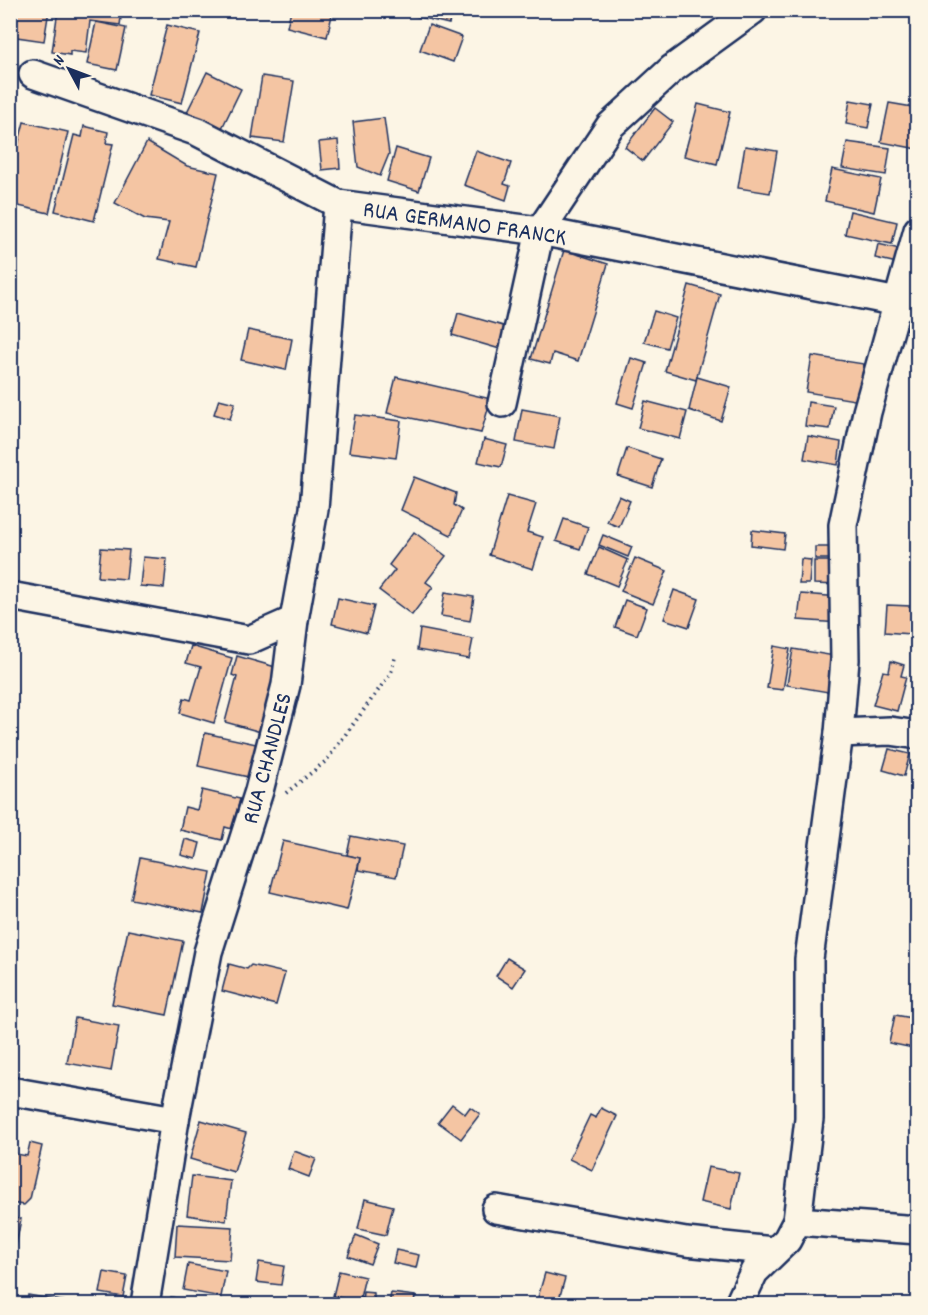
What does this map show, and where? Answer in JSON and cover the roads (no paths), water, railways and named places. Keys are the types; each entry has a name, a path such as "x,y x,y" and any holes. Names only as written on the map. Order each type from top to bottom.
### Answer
{"street":[{"path":"502,403 540,231 610,126 672,69 753,10"},
{"name":"RUA GERMANO FRANCK","path":"33,74 198,132 338,204 540,231 908,304"},
{"name":"RUA CHANDLES","path":"145,1305 175,1120 208,952 259,791 286,685 294,620 314,509 338,204"},
{"path":"739,1305 754,1272 787,1239 798,1221 809,1119 809,959 839,734 845,660 843,525 867,412 908,304 918,230"},
{"path":"10,596 249,639 294,620"},
{"path":"839,734 890,730 918,735"},
{"path":"10,1091 175,1120"},
{"path":"496,1209 686,1242 773,1251"},
{"path":"798,1221 918,1230"}]}
